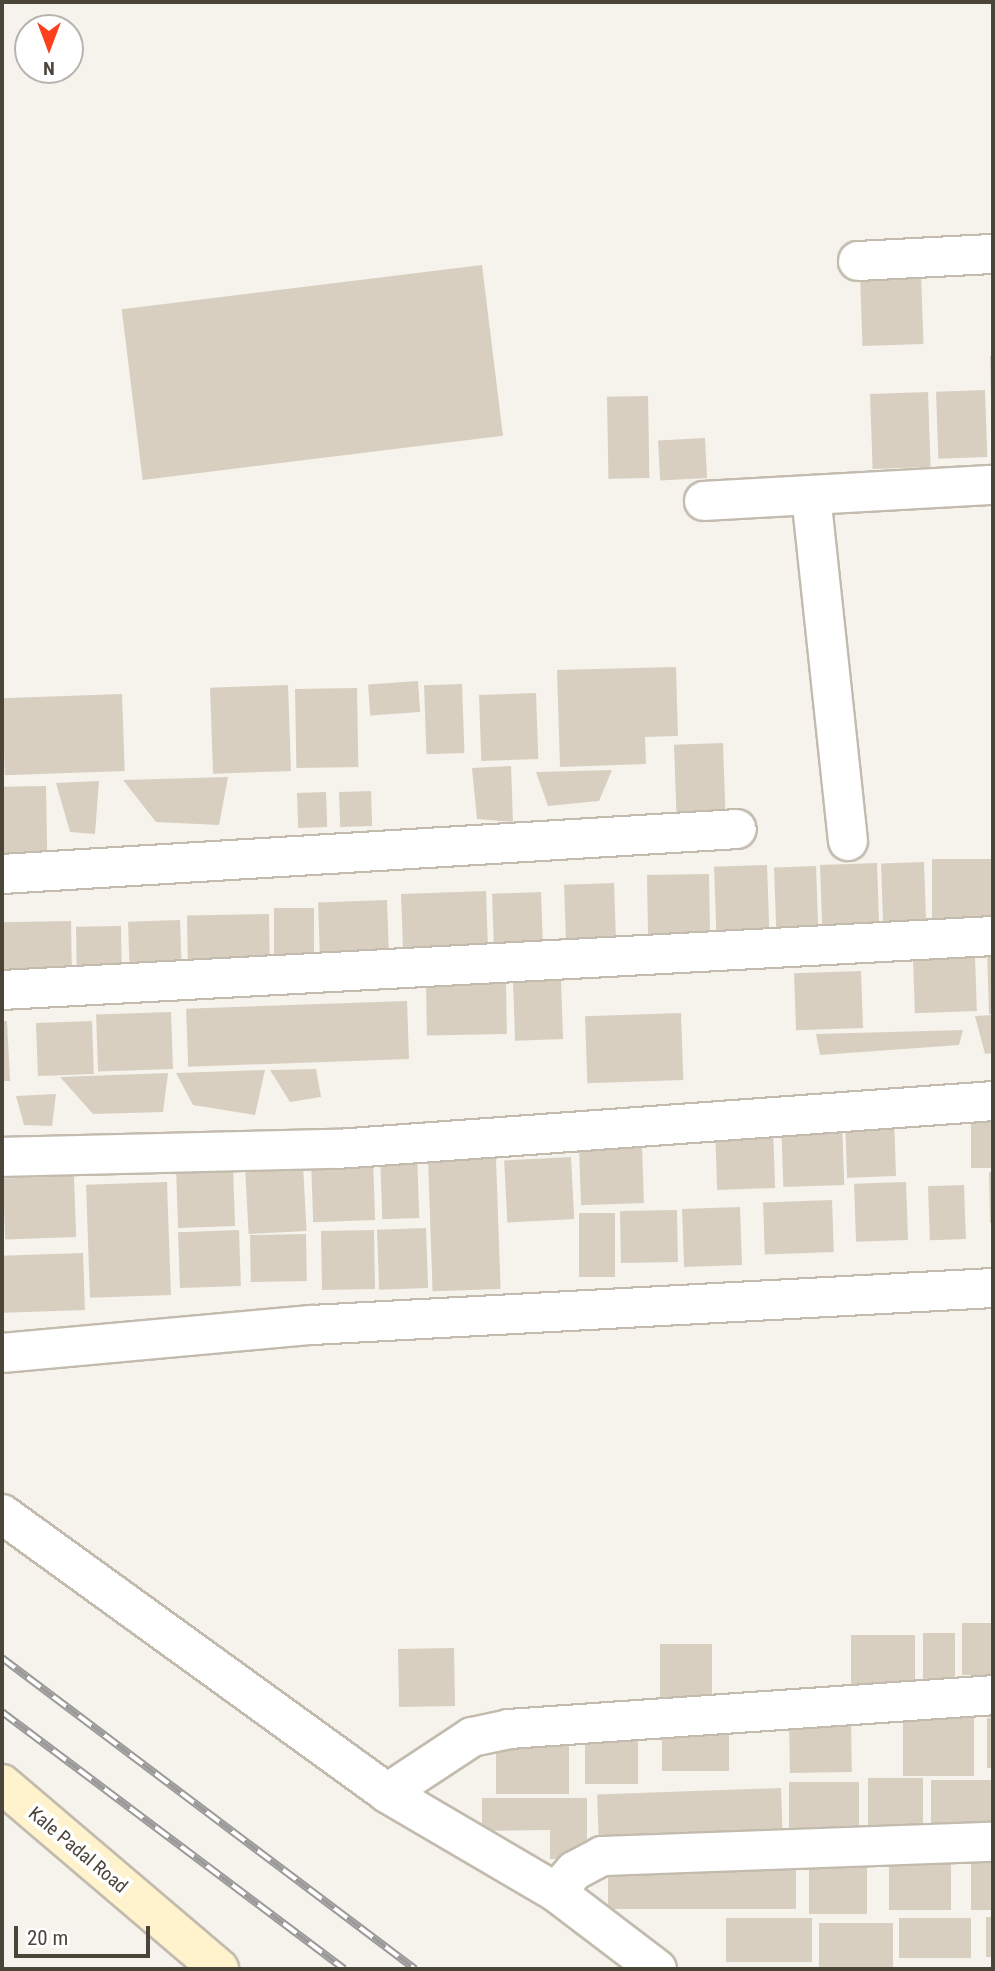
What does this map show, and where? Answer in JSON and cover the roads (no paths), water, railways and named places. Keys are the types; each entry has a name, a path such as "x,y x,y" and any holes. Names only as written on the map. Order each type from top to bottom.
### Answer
{"street":[{"path":"858,261 993,254"},
{"path":"704,501 993,485"},
{"path":"811,495 848,841"},
{"path":"2,874 737,828"},
{"path":"2,990 993,936"},
{"path":"2,1157 337,1149 993,1101"},
{"path":"2,1353 312,1325 993,1288"},
{"path":"2,1514 387,1793 556,1892 657,1969"},
{"path":"387,1793 472,1737 509,1729 993,1695"},
{"name":"Kale Padal Road","path":"2,1784 219,1969"},
{"path":"556,1892 574,1871 602,1856 993,1842"}],"railway":[{"path":"2,1658 415,1969"},
{"path":"2,1712 344,1969"}]}
